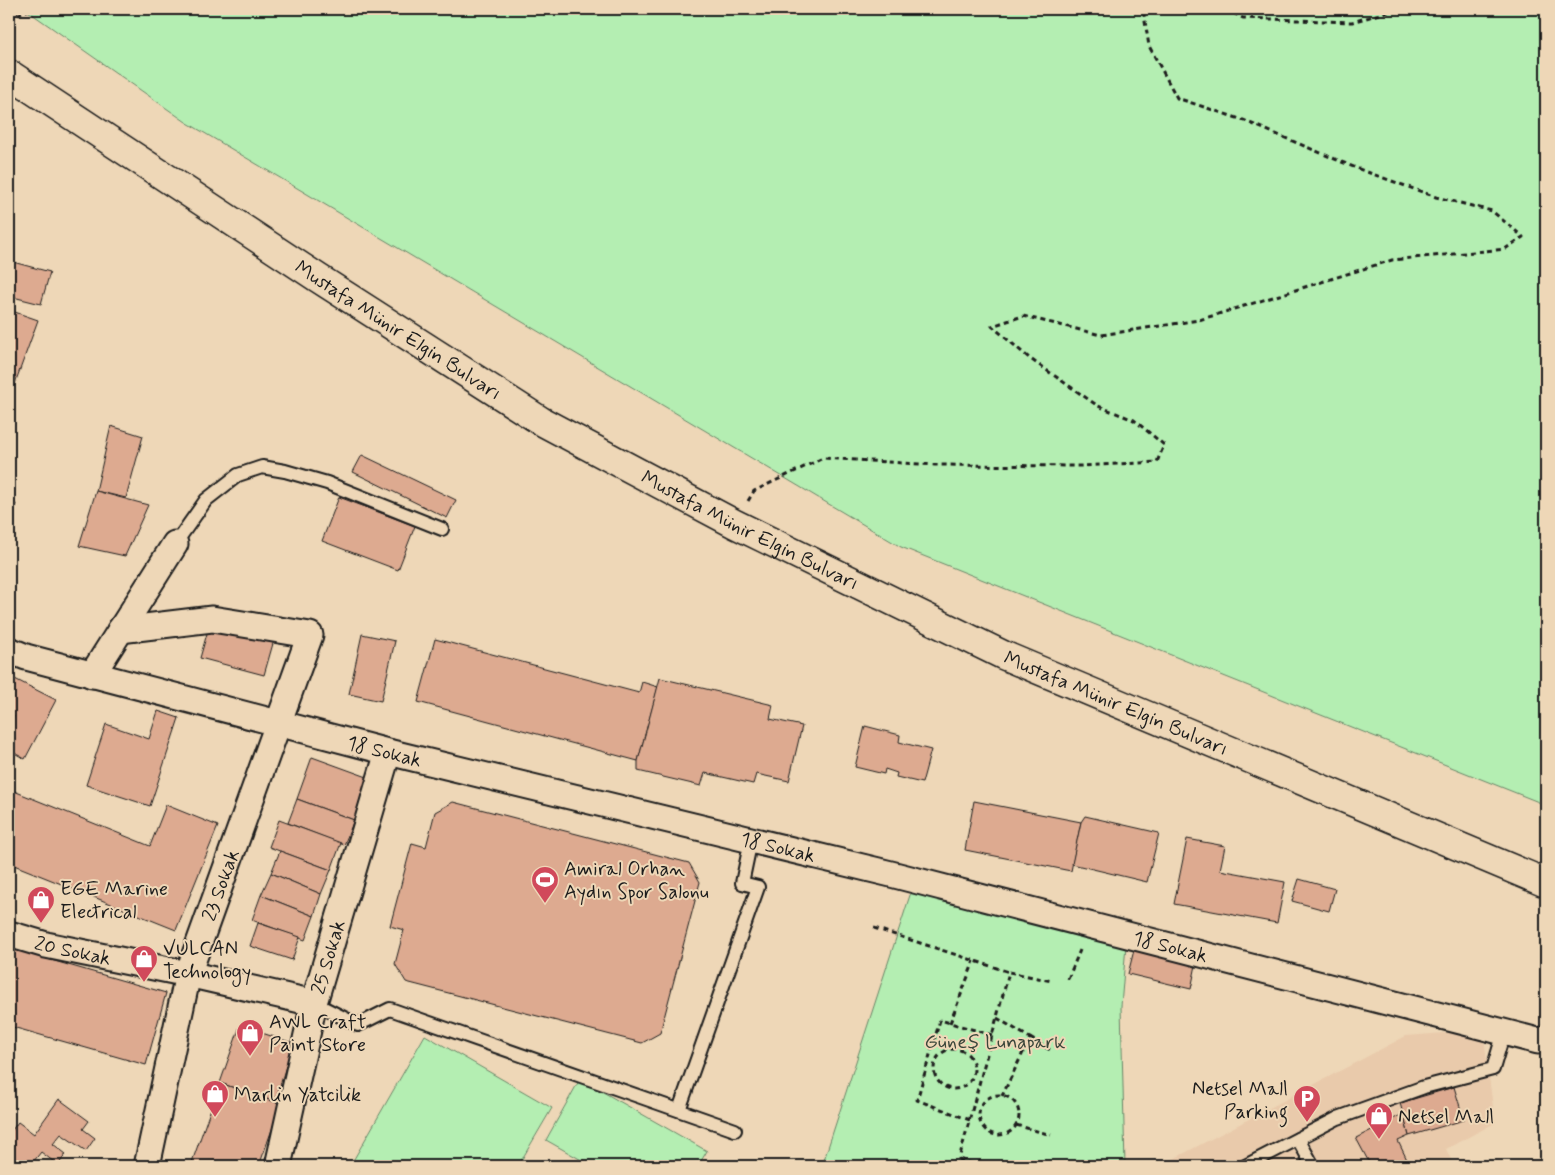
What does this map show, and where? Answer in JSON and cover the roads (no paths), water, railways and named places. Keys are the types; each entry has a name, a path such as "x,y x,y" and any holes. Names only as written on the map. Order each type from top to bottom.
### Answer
{"street":[{"name":"Mustafa Münir Elgin Bulvarı","path":"9,74 318,278 541,421 735,524 1003,655 1546,883"},
{"path":"92,675 175,544"},
{"name":"23 Sokak","path":"120,630 212,619 310,635 188,974 147,1166"},
{"name":"18 Sokak","path":"9,650 26,658 388,752 751,840 1538,1041 1546,1039"},
{"name":"25 Sokak","path":"278,1166 314,1003 388,752"},
{"name":"20 Sokak","path":"9,934 46,945 188,974 314,1003"}],"lane":[{"path":"175,544 206,500 238,475 262,468 285,470 327,483 442,529"},
{"path":"679,1110 758,887 742,884 751,840"},
{"path":"314,1003 358,1025 390,1009 736,1130"},
{"path":"1244,1166 1338,1118 1424,1087 1493,1069 1504,1032"},
{"path":"1298,1139 1313,1166"}],"place":[{"name":"Amiral Orhan Aydın Spor Salonu","path":"545,904"},
{"name":"EGE Marine Electrical","path":"41,924"},
{"name":"VULCAN Technology","path":"144,983"},
{"name":"AWL Craft Paint Store","path":"250,1057"},
{"name":"Marlin Yatcilik","path":"215,1118"},
{"name":"Netsel Mall Parking","path":"1307,1123"},
{"name":"Netsel Mall","path":"1379,1140"}],"park label":[{"name":"Güneş Lunapark","path":"995,1041"}]}
